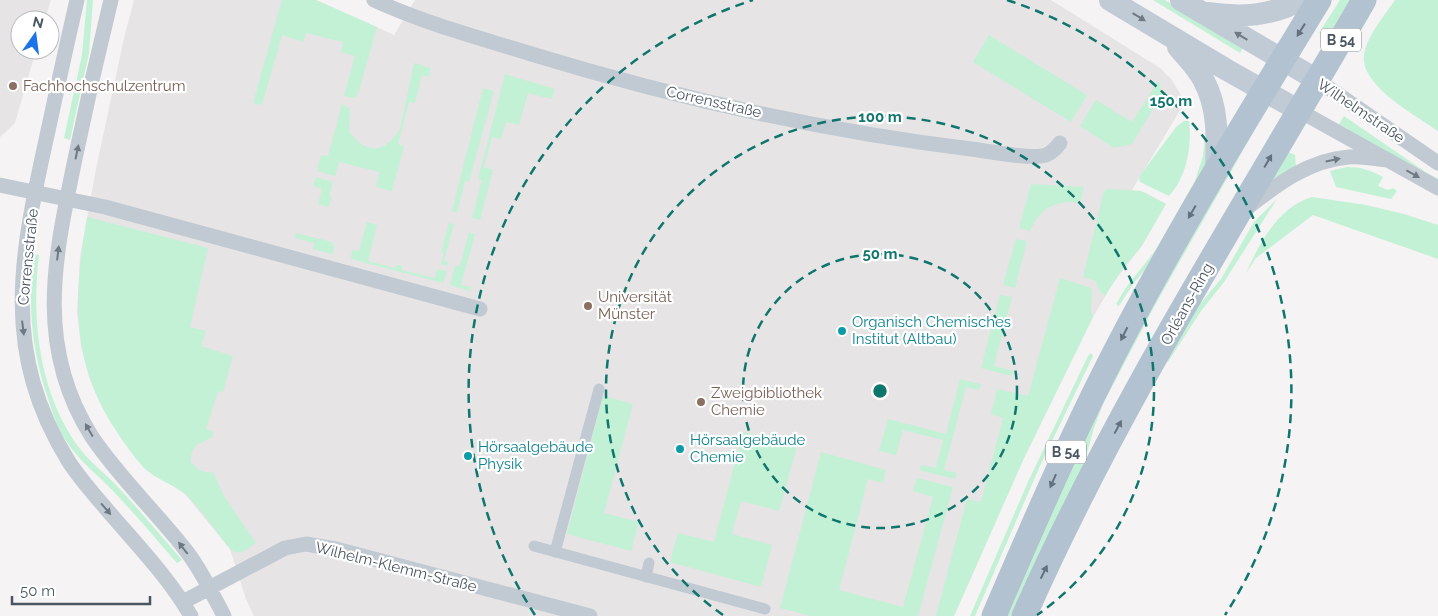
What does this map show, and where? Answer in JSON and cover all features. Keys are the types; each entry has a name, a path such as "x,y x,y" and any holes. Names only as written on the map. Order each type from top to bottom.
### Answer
{"main road":[{"path":"1110,0 1298,110"},
{"path":"1190,6 1228,16 1252,15 1283,9 1302,0"},
{"name":"B 54","path":"994,616 1077,428 1128,327 1216,170 1319,0"},
{"name":"Orléans-Ring","path":"1024,616 1095,471 1235,218 1364,0"},
{"name":"Wilhelmstraße","path":"1190,6 1317,80"},
{"path":"1168,34 1198,70 1208,90 1218,137 1216,170"}],"street":[{"name":"Corrensstraße","path":"77,0 35,193 23,269 23,328 30,369 40,403 56,439 82,479 157,568 183,602 191,616"},
{"name":"Corrensstraße","path":"111,0 85,111 57,255 54,302 58,348 66,380 84,422 107,458 184,548 210,589 224,616"},
{"name":"Corrensstraße","path":"374,0 420,20 601,74 734,107 810,123 941,146 1033,156 1045,155 1054,150 1060,143"},
{"name":"Wilhelmstraße","path":"1317,80 1438,163"},
{"name":"Wilhelmstraße","path":"1298,110 1438,188"},
{"name":"Wilhelmstraße","path":"1235,218 1278,184 1310,167 1341,158 1388,160"},
{"path":"0,185 105,207 480,309"},
{"path":"555,552 599,389"},
{"name":"Wilhelm-Klemm-Straße","path":"183,602 285,548 306,544 336,549 590,616"},
{"path":"534,546 765,609"},
{"path":"646,577 650,563"}],"shaded area":[{"name":"Fachhochschulzentrum","path":"0,0 51,0 48,10 10,10 10,60 33,60 15,123 0,137"},
{"name":"Universität Münster","path":"134,0 316,0 394,35 415,0 1051,0 1160,68 1172,80 1185,102 1132,190 1146,193 1166,204 1141,247 1113,283 1093,317 1024,458 954,616 254,616 246,599 230,549 185,494 145,468 110,421 89,377 81,346 77,312 80,257 96,169"}],"green space":[{"path":"87,0 93,0 89,53 70,140 64,138 82,55"},
{"path":"282,0 316,0 377,27 359,91 355,98 344,96 355,56 341,52 343,42 306,33 303,42 282,35 262,105 253,103"},
{"path":"1153,0 1165,0 1243,48 1240,53"},
{"path":"1340,0 1354,0 1331,38 1319,33"},
{"path":"1395,0 1438,0 1438,131 1402,107 1377,86 1364,62 1365,50 1370,37"},
{"path":"989,35 1087,95 1071,122 973,62"},
{"path":"414,63 431,68 429,77 422,75 415,103 409,102 398,144 404,146 392,191 376,187 379,172 339,162 335,176 317,171 321,155 328,156 342,104 350,109 349,131 355,139 368,148 381,147 394,137 400,129"},
{"path":"505,74 555,89 552,99 528,93 519,125 506,122 501,139 492,137 484,167 493,170 480,220 472,218 482,180 478,179"},
{"path":"1159,80 1162,94 1132,144 1114,148 1080,126 1096,100 1132,122"},
{"path":"483,88 494,91 469,182 465,181 457,213 452,211"},
{"path":"1344,116 1438,179 1438,182 1339,124"},
{"path":"1184,121 1189,121 1190,130 1187,160 1180,180 1169,196 1140,182 1139,177 1176,127"},
{"path":"1254,131 1155,305 1103,404 1083,467 1014,616 1005,616 1087,429 1170,270"},
{"path":"1205,136 1208,153 1205,166 1153,260 1133,284 1119,306 1116,304 1127,286 1155,251 1195,181 1203,156"},
{"path":"1286,151 1295,155 1296,167 1271,182"},
{"path":"1347,167 1361,168 1383,177 1378,186 1388,190 1393,188 1397,191 1391,199 1336,187 1330,171"},
{"path":"316,177 333,182 329,196 332,197 329,207 318,204 322,189 313,186"},
{"path":"1031,184 1084,187 1080,203 1063,203 1049,207 1038,217 1030,231 1019,228"},
{"path":"1107,189 1141,191 1166,204 1141,247 1121,271 1105,296 1095,281 1083,277 1104,191"},
{"path":"1312,197 1366,205 1438,225 1438,259 1313,215 1256,258 1246,273 1257,250 1271,228 1289,209"},
{"path":"1277,199 1224,282 1201,311 1167,362 1195,310 1221,279 1254,222"},
{"path":"87,217 208,248 190,327 206,331 201,346 233,356 223,392 218,391 206,429 214,432 212,437 194,448 191,462 201,470 213,472 224,496 256,543 243,551 237,552 230,549 190,498 145,469 115,429 100,403 90,378 79,326 78,300"},
{"path":"367,222 377,225 368,261 395,268 397,265 402,266 402,270 435,278 437,269 447,271 443,283 351,259 352,250 359,251"},
{"path":"449,223 454,224 444,260 448,262 447,266 441,264 444,253 441,252"},
{"path":"469,232 475,234 461,285 471,287 470,291 450,285 455,266 460,266"},
{"path":"296,233 332,242 334,246 333,254 313,249 314,243 295,238"},
{"path":"1016,239 1027,241 1015,288 1003,285"},
{"path":"34,254 39,255 36,304 41,354 46,378 64,424 82,451 119,488 182,560 177,563 122,501 78,456 59,429 44,386 35,348 31,311"},
{"path":"1060,278 1091,288 1091,310 1093,317 1024,458 954,616 936,616 967,499 981,502 1003,418 991,414 997,389 1028,396"},
{"path":"1000,295 1012,297 994,366 1013,371 1011,376 981,368"},
{"path":"1091,353 1093,356 1039,468 975,616 970,616 1028,482"},
{"path":"960,379 981,384 979,390 966,387 944,470 957,473 955,479 919,470 921,465 936,468 943,440 903,430 896,455 879,451 888,419 946,434"},
{"path":"603,396 633,404 604,513 639,522 631,551 567,534"},
{"path":"743,432 797,446 779,511 741,501 732,534 772,545 761,587 670,562 678,533 714,542"},
{"path":"821,452 886,470 883,483 868,479 839,590 903,607 933,497 913,491 917,478 953,487 918,616 811,616 780,608"}],"place":[{"name":"Fachhochschulzentrum","path":"13,86"},
{"name":"Universität Münster","path":"588,306"},
{"name":"Organisch Chemisches Institut (Altbau)","path":"842,331"},
{"name":"Zweigbibliothek Chemie","path":"701,402"},
{"name":"Hörsaalgebäude Chemie","path":"680,449"},
{"name":"Hörsaalgebäude Physik","path":"468,456"}]}
